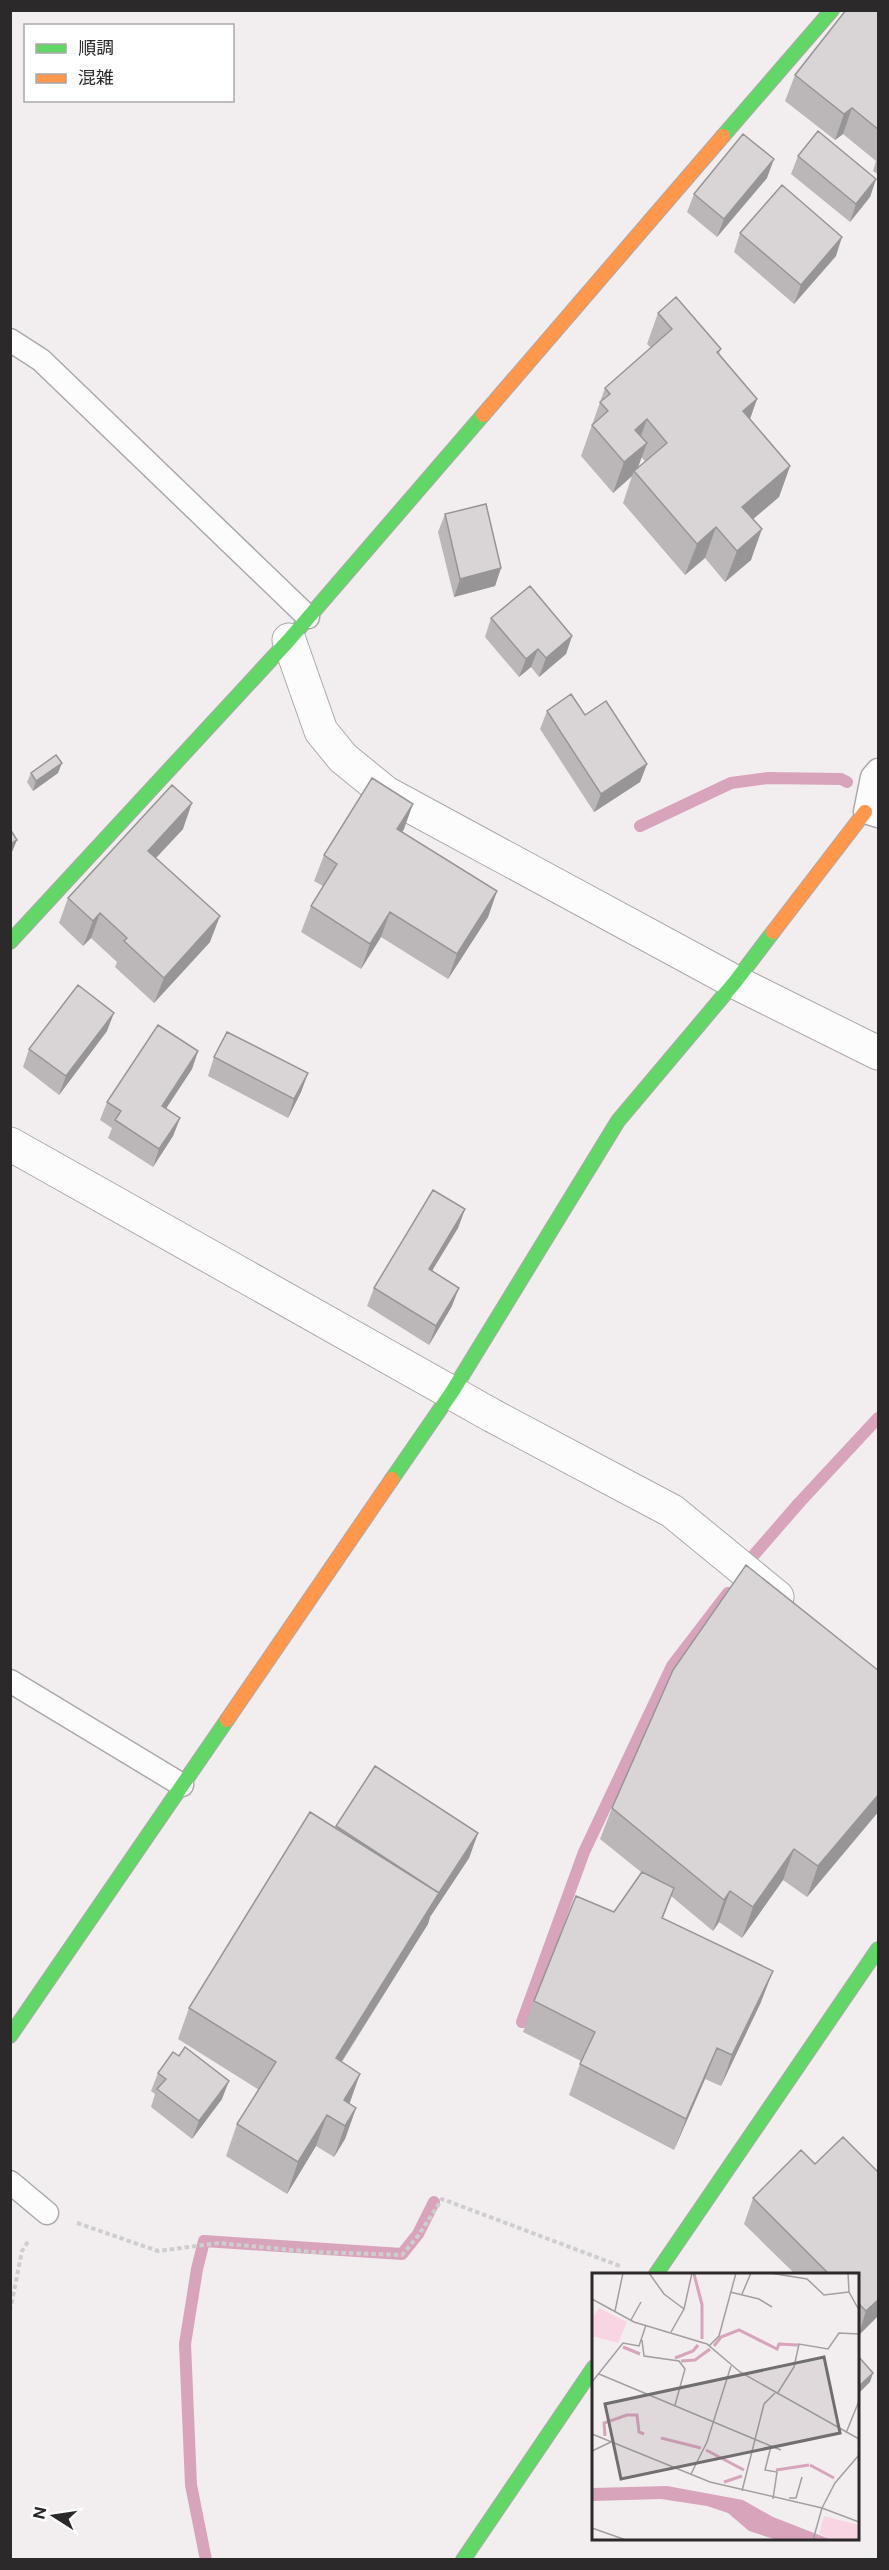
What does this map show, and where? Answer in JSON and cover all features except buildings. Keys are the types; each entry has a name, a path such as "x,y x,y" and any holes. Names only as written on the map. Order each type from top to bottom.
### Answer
{"street":[{"path":"10,942 298,628 832,10"},
{"path":"298,628 321,731 343,758 386,793 735,982 879,1053"},
{"path":"10,2036 452,1392 618,1121 872,814"},
{"path":"10,1144 452,1392 672,1511 798,1614"},
{"path":"657,2273 879,1949"},
{"path":"463,2559 592,2370"}],"lane":[{"path":"10,340 41,360 298,628"},
{"path":"872,814 872,777 879,770"},
{"path":"10,1681 182,1785"},
{"path":"10,2182 47,2213"}],"path":[{"path":"10,2311 22,2251 47,2213 158,2251 219,2243 313,2252 402,2255 418,2236 442,2199 621,2266"}],"waterway":[{"path":"640,826 731,783 768,778 841,779 847,782"},
{"path":"753,1556 878,1418"},
{"path":"522,2022 584,1852 672,1666 728,1593"},
{"path":"206,2560 191,2485 185,2344 197,2269 204,2241 402,2254 418,2234 434,2202"}],"traffic: fast":[{"path":"723,136 832,10"},
{"path":"10,942 289,640 483,415"},
{"path":"392,1479 452,1392 618,1121 735,982 773,932"},
{"path":"10,2036 227,1720"},
{"path":"657,2273 878,1949"},
{"path":"463,2560 592,2370"}],"traffic: slow":[{"path":"483,415 723,136"},
{"path":"773,932 865,812"},
{"path":"227,1720 392,1479"}]}
